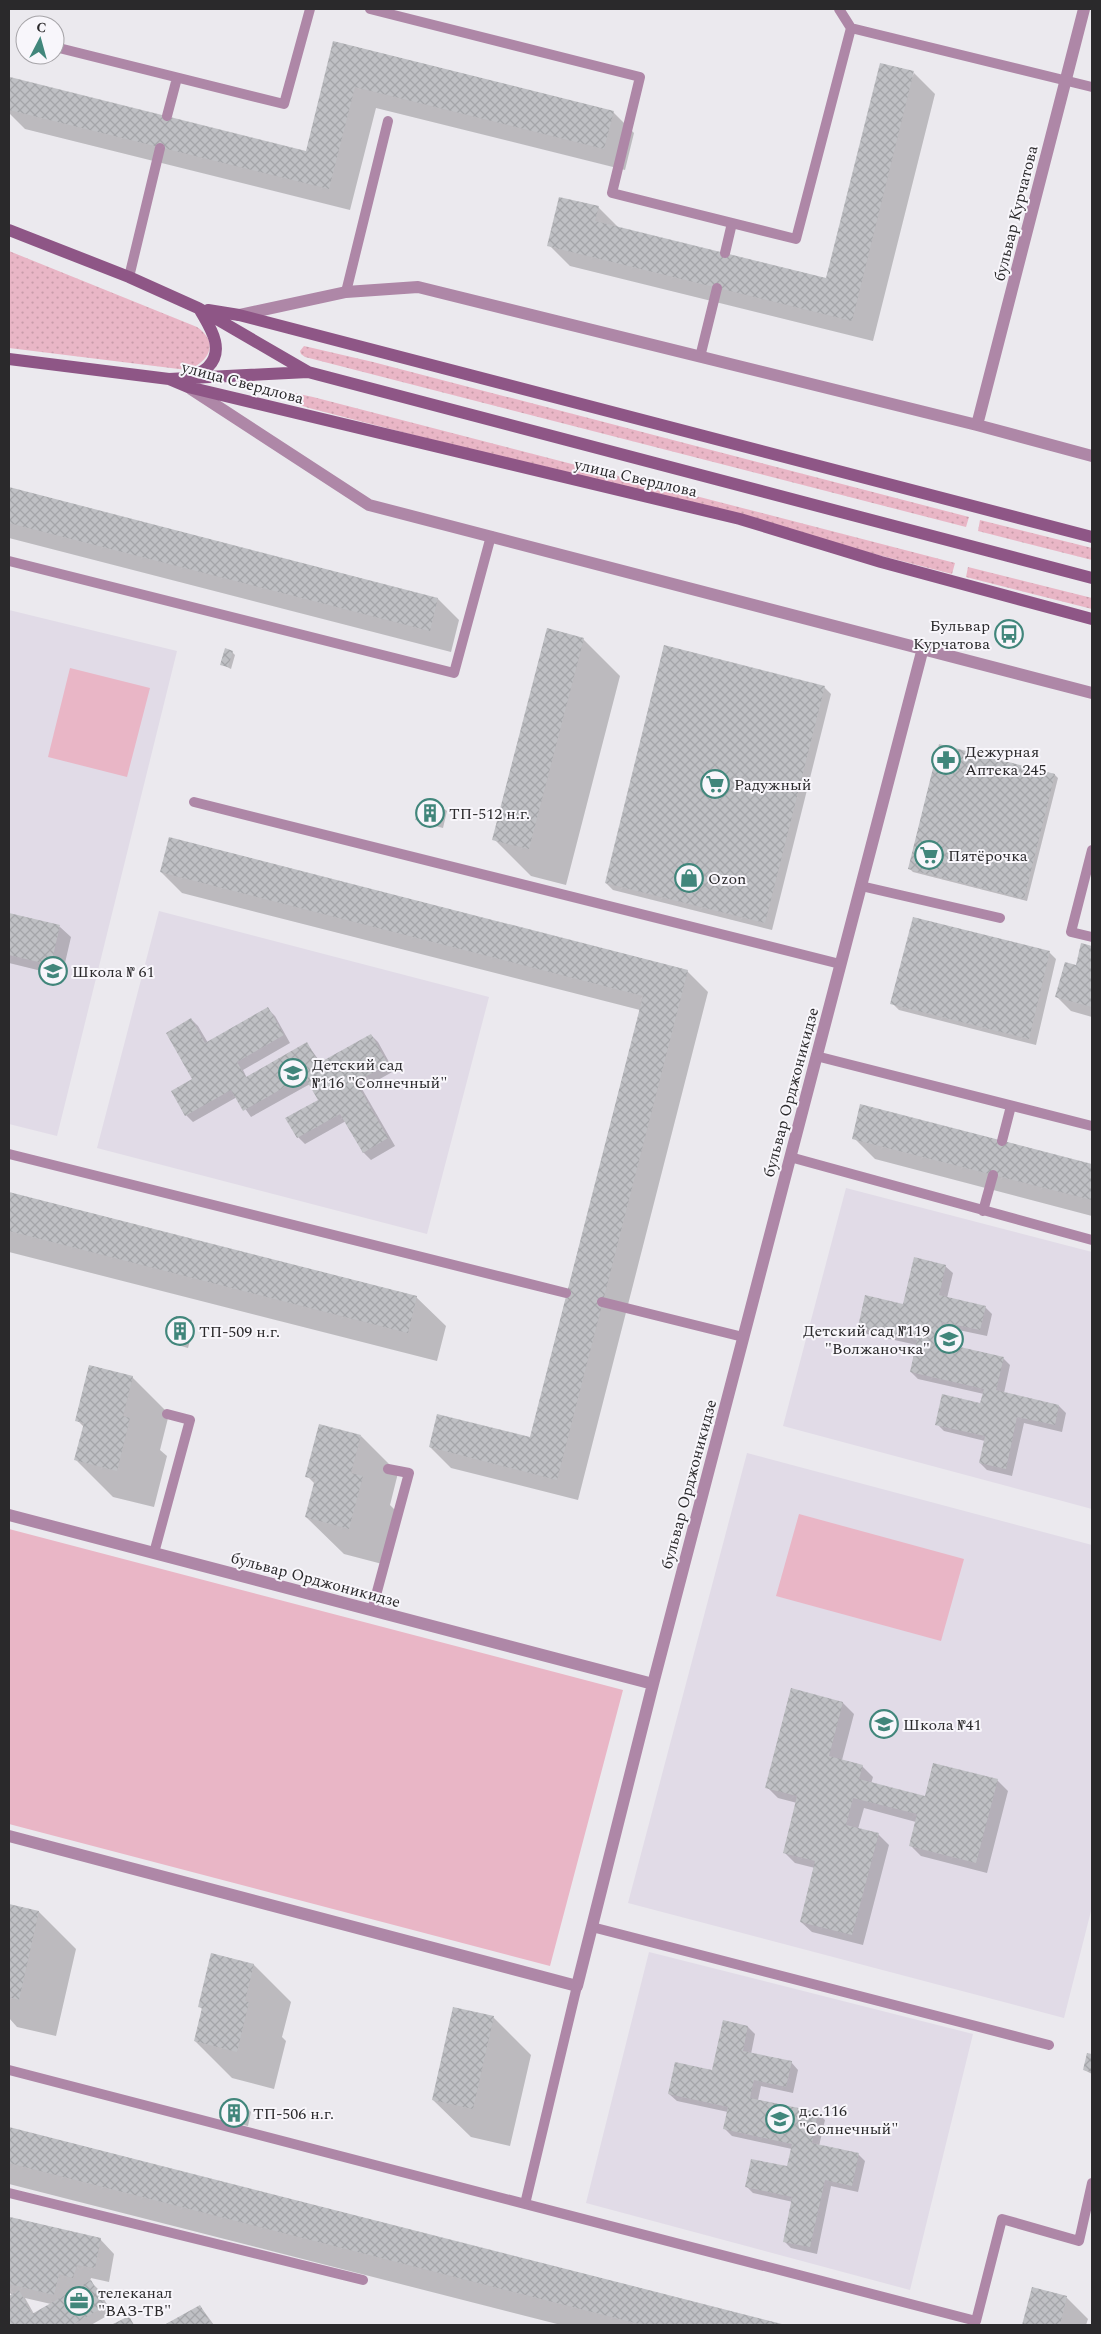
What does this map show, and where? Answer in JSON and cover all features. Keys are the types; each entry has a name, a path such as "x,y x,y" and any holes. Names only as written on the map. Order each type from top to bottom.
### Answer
{"main road":[{"name":"улица Свердлова","path":"9,230 129,277 198,308 308,372 1092,578"},
{"name":"улица Свердлова","path":"198,308 239,315 1092,537"},
{"path":"189,383 208,367 215,351 216,338 198,308"},
{"name":"улица Свердлова","path":"9,359 189,383 740,519 882,562 1092,619"},
{"name":"улица Свердлова","path":"189,383 308,372"}],"street":[{"name":"бульвар Курчатова","path":"977,425 1084,9"},
{"path":"239,315 346,292 418,287 977,425 1092,456"},
{"path":"189,383 369,505 1092,693"},
{"name":"бульвар Орджоникидзе","path":"9,1515 653,1684 923,648"},
{"path":"9,1836 577,1986 653,1684"}],"lane":[{"path":"65,50 284,104 310,9"},
{"path":"370,9 640,77 612,193 796,239 851,28"},
{"path":"839,9 851,28 1092,86"},
{"path":"167,116 177,78"},
{"path":"346,292 388,121"},
{"path":"129,277 160,148"},
{"path":"725,253 732,223"},
{"path":"700,357 717,288"},
{"path":"9,561 454,674 491,536"},
{"path":"194,802 840,964"},
{"path":"1092,850 1071,932 1092,938"},
{"path":"861,886 1000,918"},
{"path":"816,1056 1092,1126"},
{"path":"1002,1141 1011,1106"},
{"path":"9,1154 566,1293"},
{"path":"790,1158 1092,1240"},
{"path":"983,1211 993,1175"},
{"path":"602,1302 743,1338"},
{"path":"154,1553 190,1420 167,1414"},
{"path":"372,1610 408,1473 388,1469"},
{"path":"592,1928 1049,2045"},
{"path":"525,2204 577,1986"},
{"path":"9,2070 976,2321 1002,2219 1079,2241 1092,2183"},
{"path":"9,2193 362,2280"}],"shaded area":[{"path":"9,251 197,327 208,339 209,352 195,367 187,370 9,348"},
{"path":"304,346 373,362 969,517 966,527 305,357 300,351"},
{"path":"294,393 955,563 952,574 287,401 287,394"},
{"path":"980,520 1092,548 1092,560 978,531"},
{"path":"968,567 1092,598 1092,609 966,577"},
{"name":"Школа № 61","path":"9,610 177,651 57,1136 9,1124"},
{"path":"70,668 150,688 127,777 48,757"},
{"name":"Детский сад №116 \"Солнечный\"","path":"159,911 489,997 427,1234 97,1148"},
{"name":"Детский сад №119 \"Волжаночка\"","path":"846,1188 1092,1252 1092,1509 783,1426"},
{"name":"Школа №41","path":"747,1453 1092,1545 1092,1907 1064,2018 628,1903"},
{"path":"799,1514 964,1559 941,1641 776,1596"},
{"path":"9,1529 623,1690 550,1966 9,1824"},
{"name":"д.с.116 \"Солнечный\"","path":"649,1952 973,2034 910,2290 586,2203"}],"building":[{"path":"333,41 614,111 604,149 355,87 329,189 9,110 10,77 306,151"},
{"path":"880,63 914,71 852,321 547,246 559,197 599,206 595,221 826,278"},
{"path":"9,487 438,598 430,631 9,523"},
{"path":"547,628 584,638 529,849 492,840"},
{"name":"Радужный","path":"664,645 825,686 765,923 605,883"},
{"path":"225,648 233,651 228,667 220,665"},
{"path":"939,744 1055,774 1024,899 908,869"},
{"name":"ТП-512 н.г.","path":"420,802 444,807 440,825 415,820"},
{"path":"169,837 688,970 557,1480 429,1447 437,1414 530,1437 643,996 160,872"},
{"path":"9,913 60,925 51,965 9,955"},
{"path":"913,917 1050,951 1029,1039 890,1004"},
{"path":"1081,943 1092,946 1092,1007 1055,997 1065,962 1076,965"},
{"path":"268,1007 284,1035 237,1062 246,1077 307,1042 319,1063 371,1034 388,1064 356,1082 388,1138 363,1153 340,1114 297,1138 285,1118 318,1100 304,1076 243,1111 231,1090 185,1116 171,1091 192,1079 166,1033 191,1018 205,1043"},
{"path":"860,1104 1092,1164 1092,1200 852,1139"},
{"path":"9,1192 417,1296 408,1333 9,1231"},
{"path":"914,1257 946,1265 939,1295 986,1306 980,1330 942,1322 938,1342 1004,1357 996,1390 1059,1405 1055,1425 1017,1417 1006,1469 979,1463 985,1436 935,1425 942,1394 980,1403 984,1389 910,1372 917,1340 858,1327 865,1295 903,1304"},
{"name":"ТП-509 н.г.","path":"176,1316 192,1320 185,1345 169,1341"},
{"path":"89,1365 133,1376 123,1416 130,1418 117,1471 74,1460 84,1423 75,1421"},
{"path":"319,1424 361,1435 351,1473 363,1476 349,1529 305,1517 315,1479 305,1477"},
{"path":"791,1688 843,1702 829,1756 863,1765 859,1779 925,1796 933,1763 998,1779 976,1863 909,1846 917,1814 853,1798 846,1825 879,1833 852,1935 800,1922 815,1861 783,1853 797,1796 765,1788"},
{"path":"9,1904 39,1911 19,2000 9,1997"},
{"path":"211,1953 254,1964 245,2001 249,2002 237,2052 194,2041 202,2008 198,2007"},
{"path":"453,2007 494,2016 473,2109 432,2100"},
{"path":"723,2020 748,2026 743,2051 792,2061 786,2087 754,2080 750,2098 818,2112 812,2143 859,2153 852,2186 825,2180 810,2247 783,2242 792,2197 745,2187 751,2159 787,2166 792,2144 723,2129 728,2107 668,2094 675,2062 712,2070"},
{"path":"1087,2053 1092,2054 1092,2072 1083,2070"},
{"name":"ТП-506 н.г.","path":"223,2102 248,2108 245,2123 219,2118"},
{"path":"9,2127 786,2325 643,2325 9,2163"},
{"path":"10,2217 101,2238 95,2268 77,2265 73,2278 59,2274 54,2295 9,2284"},
{"name":"телеканал \"ВАЗ-ТВ\"","path":"91,2280 106,2306 72,2325 9,2325 9,2296 19,2290 32,2314"},
{"path":"1032,2287 1067,2296 1060,2325 1022,2325"},
{"name":"телеканал \"ВАЗ-ТВ\"","path":"200,2305 212,2325 164,2325"},
{"name":"телеканал \"ВАЗ-ТВ\"","path":"129,2316 134,2325 111,2325"}],"place":[{"name":"Бульвар Курчатова","path":"1009,634"},
{"name":"Дежурная Аптека 245","path":"946,760"},
{"name":"Радужный","path":"715,784"},
{"name":"ТП-512 н.г.","path":"430,813"},
{"name":"Пятёрочка","path":"929,855"},
{"name":"Ozon","path":"689,878"},
{"name":"Школа № 61","path":"53,971"},
{"name":"Детский сад №116 \"Солнечный\"","path":"293,1073"},
{"name":"ТП-509 н.г.","path":"180,1331"},
{"name":"Детский сад №119 \"Волжаночка\"","path":"949,1339"},
{"name":"Школа №41","path":"884,1724"},
{"name":"ТП-506 н.г.","path":"234,2113"},
{"name":"д.с.116 \"Солнечный\"","path":"780,2119"},
{"name":"телеканал \"ВАЗ-ТВ\"","path":"79,2301"}]}
